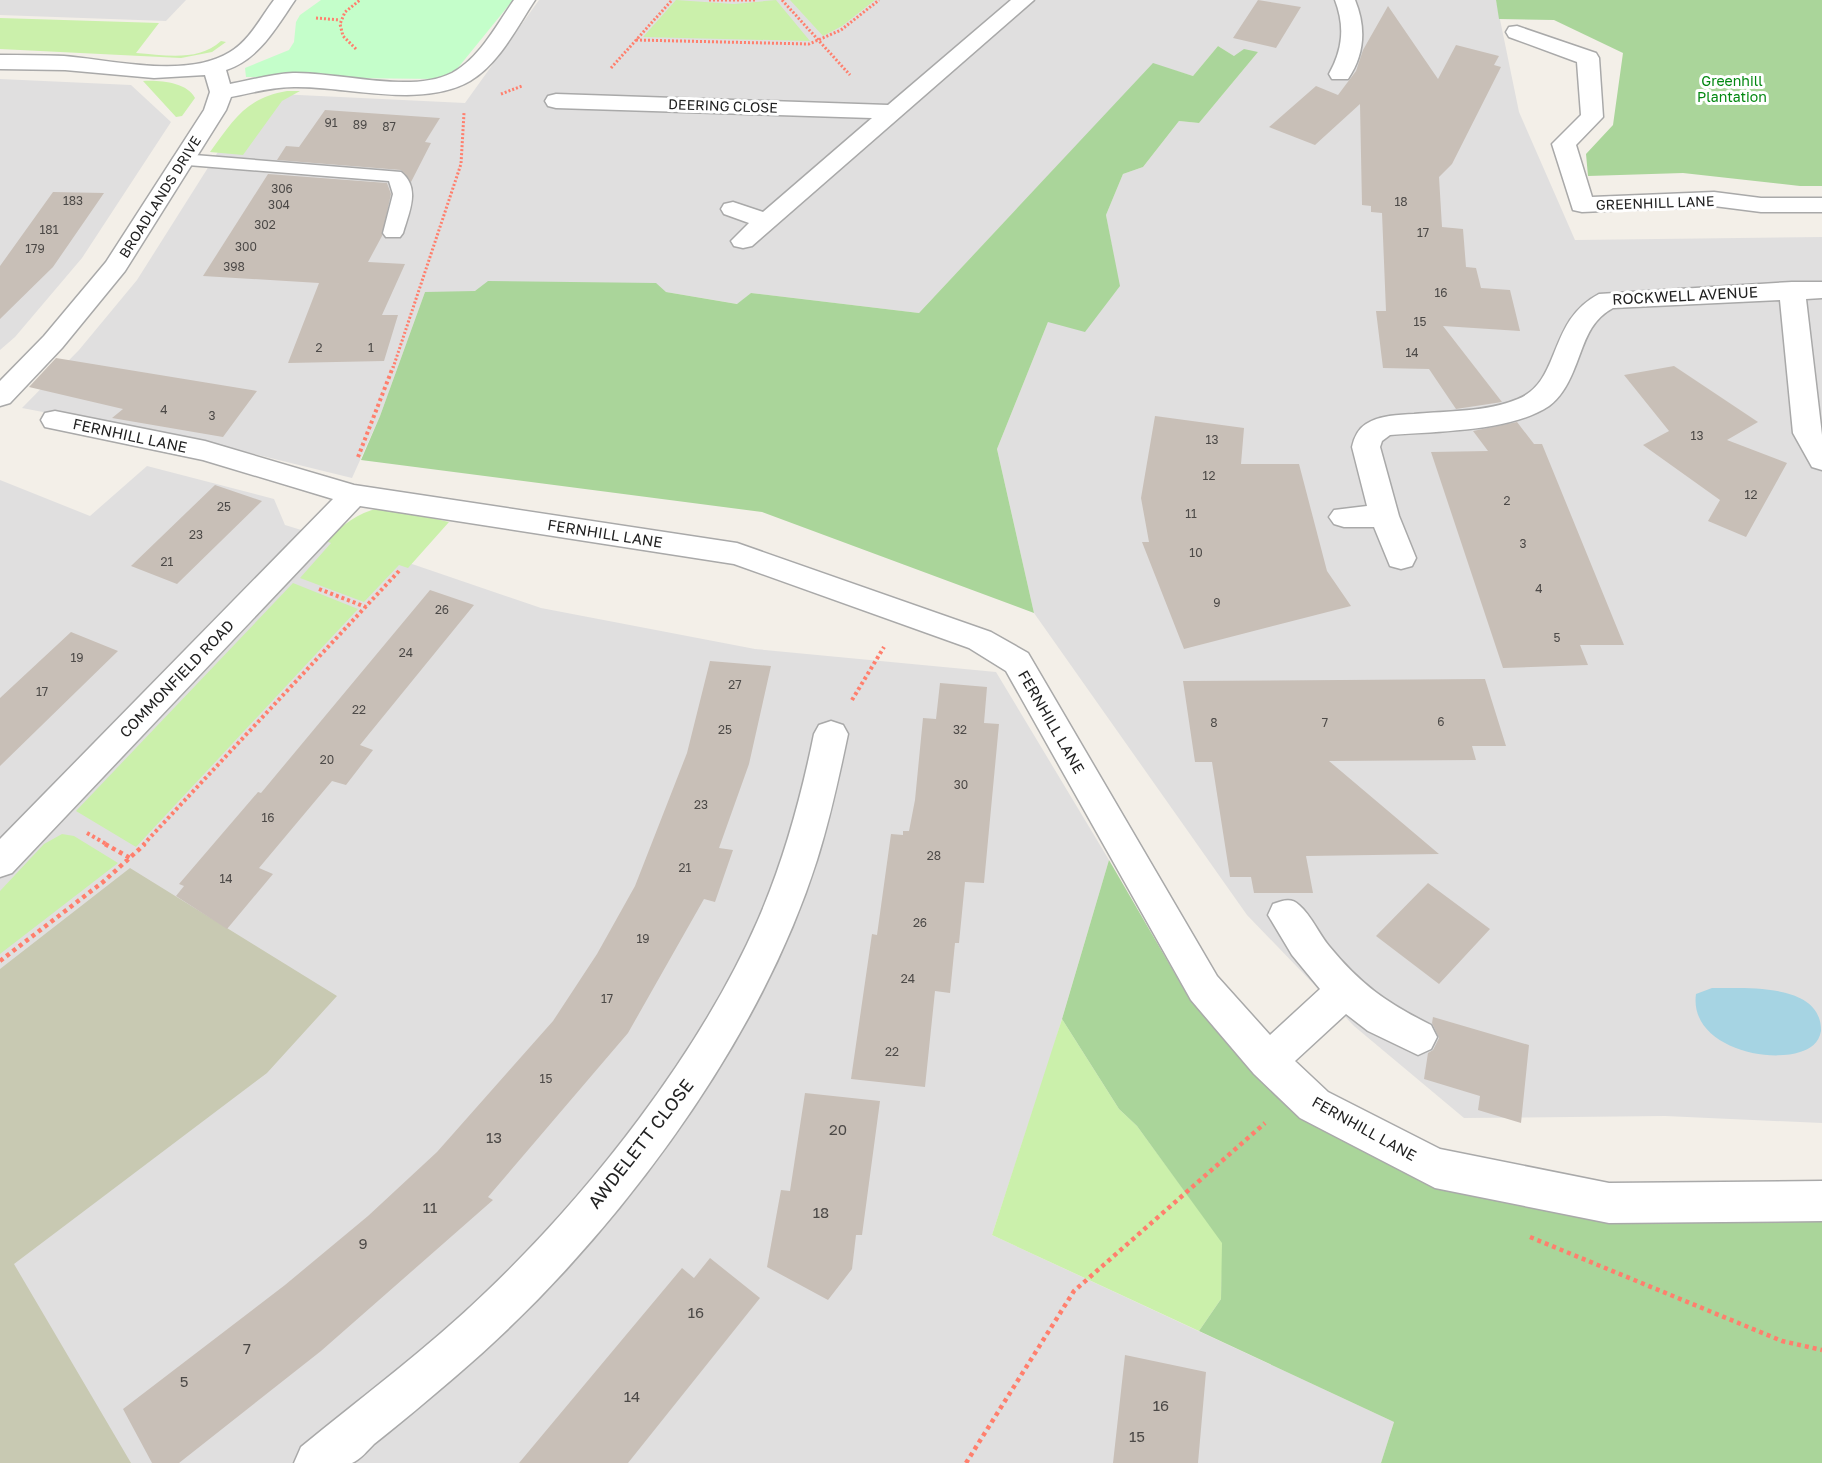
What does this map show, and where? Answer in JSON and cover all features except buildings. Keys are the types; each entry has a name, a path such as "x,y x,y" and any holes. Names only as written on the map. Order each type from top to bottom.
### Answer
{"street":[{"path":"0,62 61,63 150,70 214,67 238,57 254,43 285,0"},
{"path":"214,67 221,92 291,80 424,87 449,82 462,76 481,58 525,0"},
{"path":"743,241 890,112 1024,0"},
{"path":"1340,74 1349,59 1352,46 1351,21 1345,0"},
{"name":"GREENHILL LANE","path":"1517,32 1588,58 1592,117 1564,144 1582,205 1714,200 1761,205 1822,205"},
{"name":"BROADLANDS DRIVE","path":"0,397 53,342 138,236 182,160 215,110 221,92"},
{"name":"DEERING CLOSE","path":"556,101 890,112"},
{"path":"733,209 766,221"},
{"path":"1792,290 1807,433 1822,460"},
{"name":"ROCKWELL AVENUE","path":"1401,558 1384,516 1366,447 1367,438 1374,432 1385,426 1490,414 1530,405 1550,389 1583,316 1596,304 1628,297 1822,290"},
{"name":"FERNHILL LANE","path":"55,420 205,452 354,495 737,554 980,640 1017,662 1204,988 1278,1070 1314,1105 1435,1168 1609,1203 1822,1201"},
{"name":"COMMONFIELD ROAD","path":"0,862 354,495"},
{"path":"1344,517 1384,516"},
{"name":"AWDELETT CLOSE","path":"317,1463 466,1339 546,1261 672,1107 717,1036 780,914 811,830 831,734"},
{"path":"1286,915 1310,952 1346,990 1378,1017 1418,1037"},
{"path":"1278,1070 1346,990"}],"lane":[{"path":"182,160 394,176 400,180 404,189 393,233"}],"path":[{"path":"357,50 345,41 339,31 340,20 346,10 360,0"},
{"path":"580,102 672,0"},
{"path":"709,0 755,0"},
{"path":"782,0 854,79"},
{"path":"636,40 795,44 820,41 841,30 879,0"},
{"path":"354,495 357,458 400,350 461,164 464,109 449,82"},
{"path":"0,961 103,882 162,828 399,571"},
{"path":"317,588 366,607"},
{"path":"831,734 904,613"},
{"path":"966,1463 1074,1291 1253,1136 1265,1122 1278,1070"},
{"path":"1527,1236 1782,1341 1822,1350"}],"shaded area":[{"path":"0,0 186,0 166,21 0,15"},
{"path":"539,0 1496,0 1519,112 1575,240 1822,237 1822,1123 1665,1116 1464,1118 1354,1026 1247,915 1034,613 997,449 1048,322 1119,286 1106,215 1123,174 1143,167 1179,121 1199,123 1258,52 1234,56 1218,46 1193,76 1153,64 919,313 751,293 738,304 666,292 425,292 380,416 352,478 221,446 22,408 79,350 137,280 228,136 278,94 465,103"},
{"path":"0,79 131,85 171,122 82,258 15,337 0,350"},
{"path":"147,466 274,499 285,525 415,565 541,608 755,649 996,672 1109,860 1053,1049 992,1235 1394,1422 1381,1463 0,1463 0,480 90,516"},
{"path":"130,868 337,996 267,1073 14,1264 131,1463 0,1463 0,969"}],"green space":[{"path":"321,0 513,0 457,69 438,79 246,77 245,68 289,50 294,42 296,22 300,15"},
{"path":"676,0 734,4 776,0 810,41 643,37"},
{"path":"790,0 875,0 842,26 823,36"},
{"name":"Greenhill Plantation","path":"1496,0 1822,0 1822,186 1800,186 1683,173 1588,176 1586,154 1613,125 1623,53 1554,20 1499,19"},
{"path":"0,18 159,23 136,53 192,55 212,48 221,41 226,42 212,52 181,58 0,49"},
{"path":"1218,46 1234,56 1244,49 1258,52 1199,123 1179,121 1143,167 1123,174 1106,215 1120,286 1085,332 1048,322 997,449 1034,613 762,512 361,460 380,416 425,292 475,291 488,281 656,283 666,292 737,304 751,293 919,313 1153,63 1193,76"},
{"path":"143,81 179,85 186,88 195,98 182,116 176,117"},
{"path":"287,91 300,91 282,101 243,155 210,152 241,112 260,99"},
{"path":"384,507 449,522 408,568 399,565 364,602 300,578 331,543 326,541 339,529 360,515"},
{"path":"293,583 358,609 136,847 76,811"},
{"path":"62,834 74,836 118,863 0,954 0,891 44,844"},
{"path":"1109,860 1189,998 1295,1110 1435,1181 1822,1217 1822,1463 1381,1463 1394,1422 1199,1331 1221,1299 1222,1243 1137,1126 1119,1109 1062,1019"},
{"path":"1062,1019 1119,1109 1137,1126 1223,1243 1221,1299 1199,1331 992,1235"}],"water":[{"path":"1712,988 1759,989 1795,996 1808,1003 1818,1015 1821,1031 1818,1039 1807,1049 1785,1055 1749,1052 1732,1046 1716,1037 1704,1026 1697,1011 1696,994"}]}
